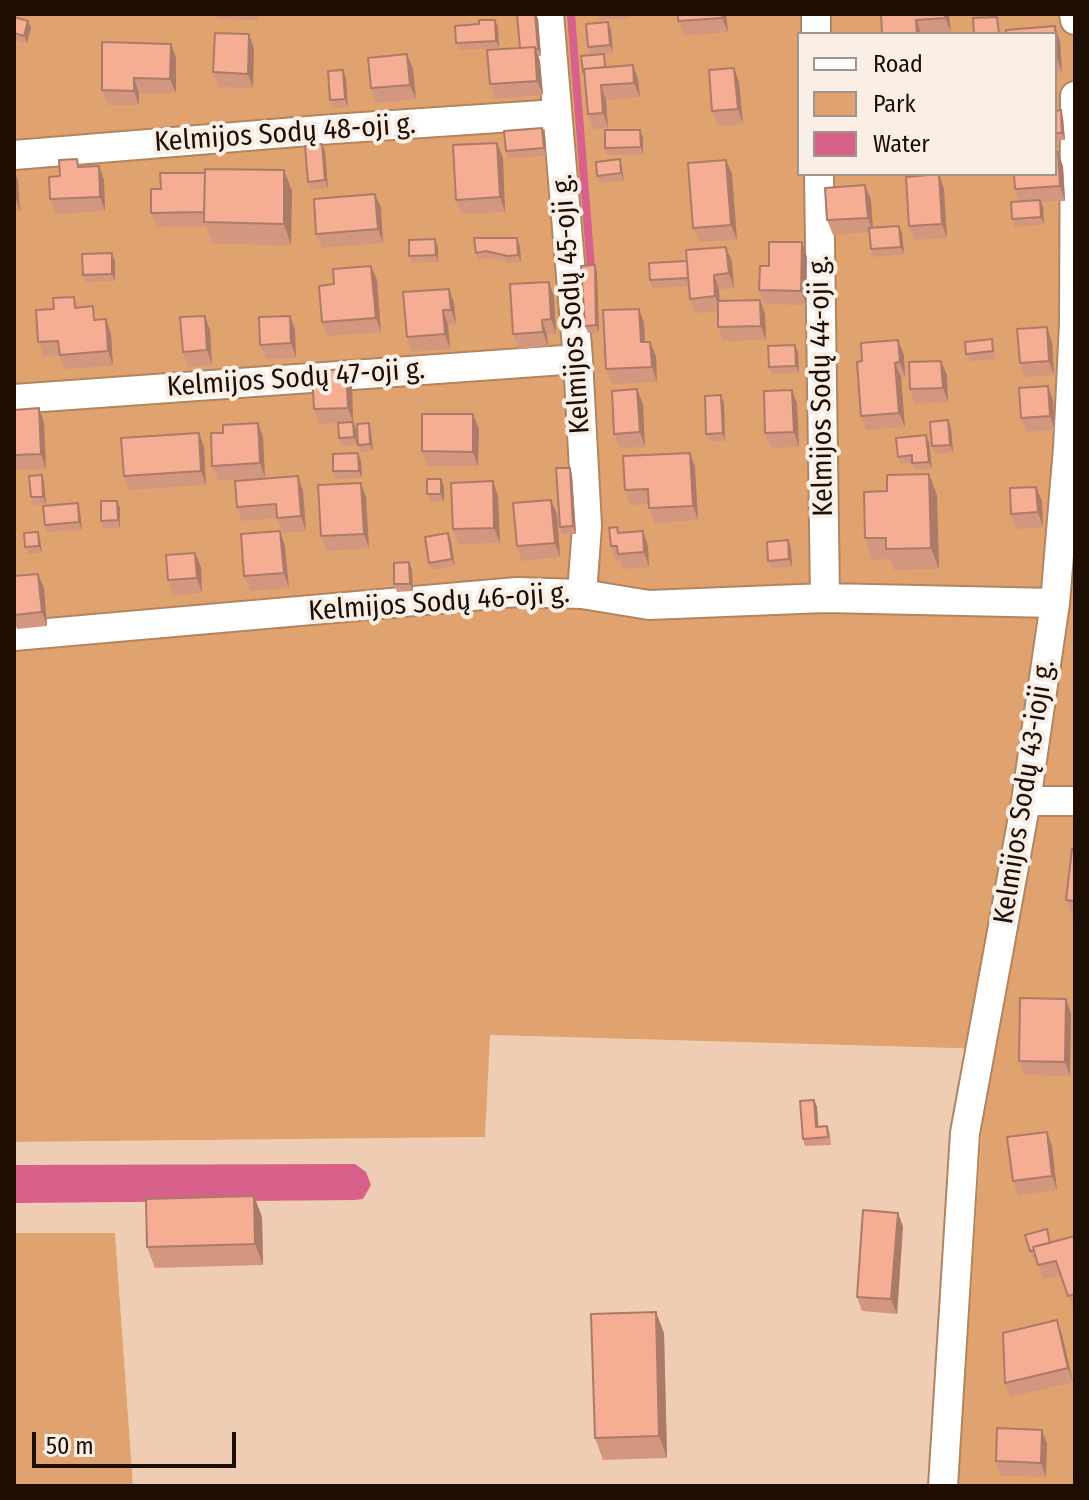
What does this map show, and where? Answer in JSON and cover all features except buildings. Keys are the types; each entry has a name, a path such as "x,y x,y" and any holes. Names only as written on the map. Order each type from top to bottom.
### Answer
{"street":[{"name":"Kelmijos Sodų 45-oji g.","path":"549,14 578,359 587,526 582,594"},
{"path":"1074,14 1075,20"},
{"name":"Kelmijos Sodų 43-ioji g.","path":"943,1486 965,1133 1026,801 1055,603 1068,448 1074,324 1075,96"},
{"name":"Kelmijos Sodų 48-oji g.","path":"14,155 557,114"},
{"name":"Kelmijos Sodų 44-oji g.","path":"819,176 825,598"},
{"name":"Kelmijos Sodų 47-oji g.","path":"14,399 578,359"},
{"name":"Kelmijos Sodų 46-oji g.","path":"14,636 517,592 582,594 649,605 825,598 1055,603"},
{"path":"1026,801 1075,801"}],"shaded area":[{"path":"489,1035 987,1049 958,1486 133,1486 115,1234 14,1233 14,1142 485,1137"}],"green space":[{"path":"14,14 1075,14 1075,1486 958,1486 987,1049 490,1035 485,1137 14,1142"},
{"path":"14,1233 115,1233 133,1486 14,1486"}],"water":[{"path":"355,1164 366,1172 371,1185 363,1199 14,1203 14,1165"}],"waterway":[{"path":"571,14 591,268"}]}
